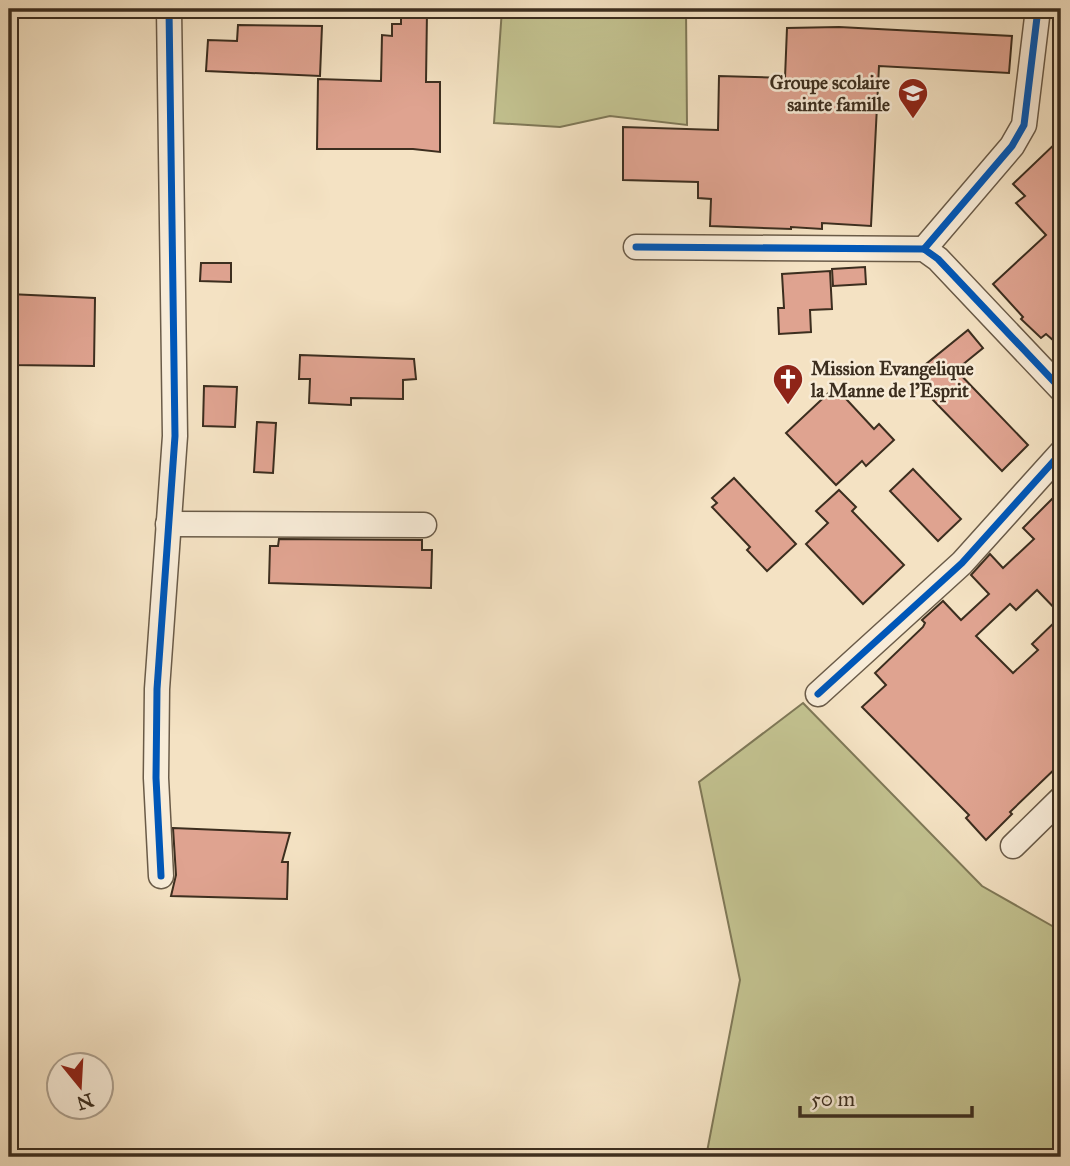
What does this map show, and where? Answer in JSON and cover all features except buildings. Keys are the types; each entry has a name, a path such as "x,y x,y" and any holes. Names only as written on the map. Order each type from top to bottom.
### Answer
{"street":[{"path":"161,876 156,778 157,689 175,436 169,9"},
{"path":"924,249 1012,146 1024,125 1038,9"},
{"path":"636,247 924,249 938,259 1061,389"},
{"path":"818,694 962,564 1061,453"},
{"path":"168,524 424,525"},
{"path":"1013,846 1061,799"}],"shaded area":[{"path":"502,9 686,9 687,125 610,116 560,127 494,123"},
{"path":"803,703 982,886 1061,931 1061,1157 706,1157 740,980 699,782"}],"cycle path":[{"path":"161,876 156,778 157,689 175,436 169,9"},
{"path":"924,249 1012,146 1024,125 1038,9"},
{"path":"636,247 924,249 938,259 1061,389"},
{"path":"818,694 962,563 1061,453"}],"place":[{"name":"Groupe scolaire sainte famille","path":"913,120"},
{"name":"Mission Evangelique la Manne de l'Esprit","path":"788,406"}]}
